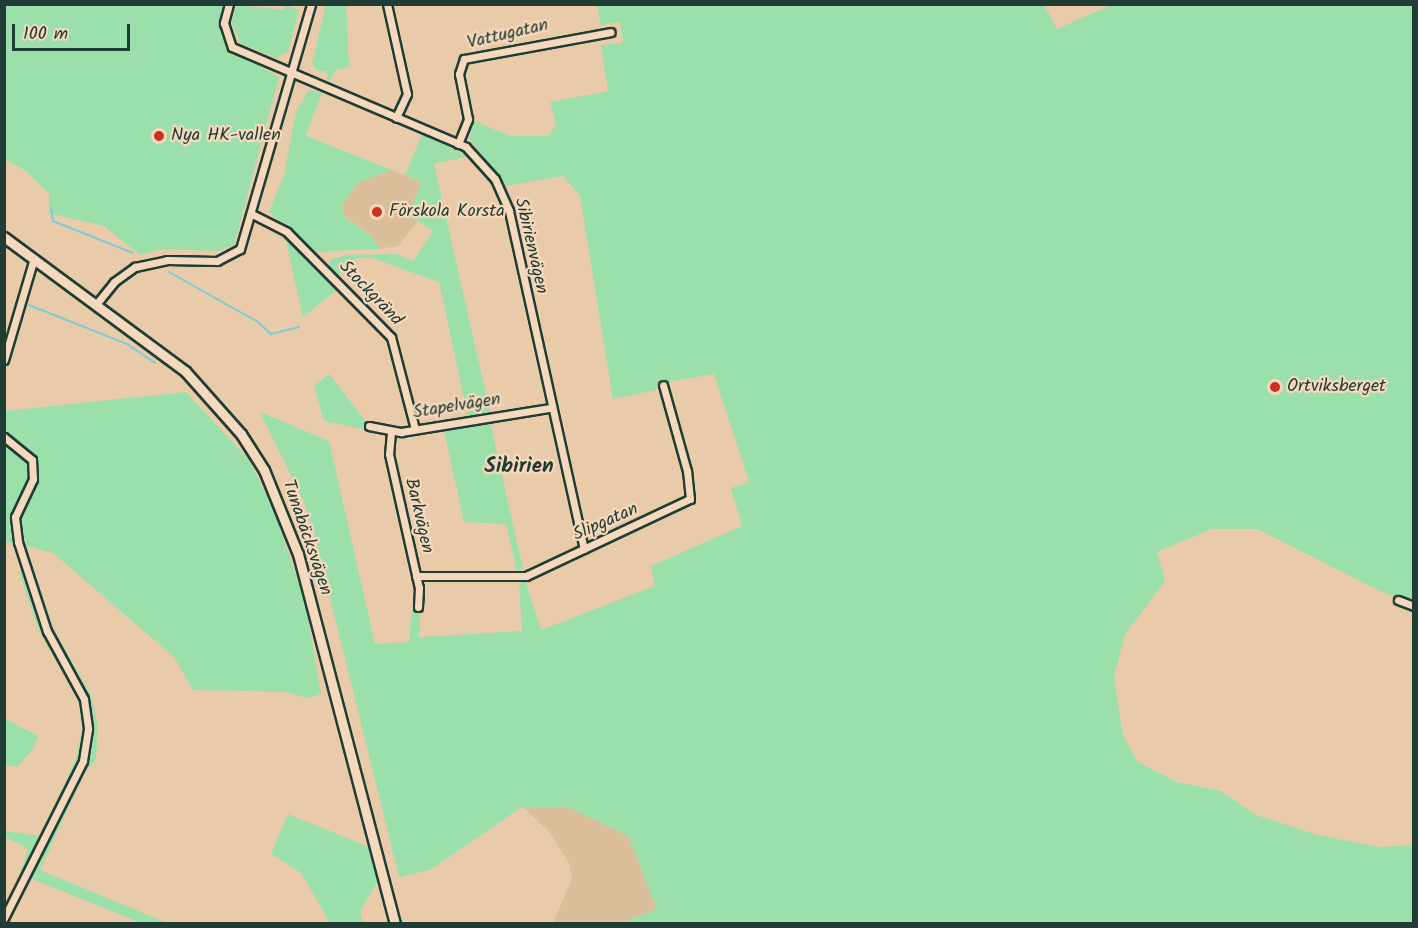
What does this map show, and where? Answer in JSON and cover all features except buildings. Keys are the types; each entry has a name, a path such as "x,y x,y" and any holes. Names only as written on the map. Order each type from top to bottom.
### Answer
{"street":[{"name":"Sibirienvägen","path":"229,4 224,23 232,47 289,74 458,144 478,158 503,194 584,549"},
{"path":"98,302 123,273 147,262 218,261 233,255 244,243 289,74 311,4"},
{"path":"387,4 407,87 396,118"},
{"name":"Vattugatan","path":"458,144 468,119 459,74 464,59 611,32"},
{"name":"Stockgränd","path":"252,214 287,232 391,337 415,429"},
{"name":"Tunabäcksvägen","path":"4,237 157,346 207,393 241,434 274,490 309,593 395,924"},
{"path":"4,360 33,258"},
{"name":"Slipgatan","path":"416,576 513,579 584,549 690,499 663,385"},
{"name":"Stapelvägen","path":"369,426 391,432 550,408"},
{"name":"Barkvägen","path":"391,432 389,454 416,576 418,607"},
{"path":"4,437 32,460 33,479 15,518 18,542 47,631 84,699 88,729 83,761 4,918"},
{"path":"1398,600 1413,606"}],"shaded area":[{"name":"Förskola Korsta","path":"392,170 421,182 409,215 418,221 398,246 380,249 372,236 344,216 342,204 358,182"},
{"path":"522,806 568,807 628,836 657,909 622,923 553,923 572,878 569,863 549,832"}],"green space":[{"name":"Nya HK-vallen","path":"5,4 225,5 218,25 228,48 279,77 234,245 217,251 162,249 140,255 104,226 49,213 49,194 26,171 5,159"},
{"path":"237,5 283,10 285,5 299,10 288,52 276,58 241,44 231,22"},
{"path":"326,5 346,5 349,67 336,70 328,82 326,71 317,71 312,63"},
{"path":"597,5 1044,5 1057,29 1111,5 1413,5 1413,603 1380,591 1257,529 1212,529 1157,552 1165,581 1125,634 1114,677 1123,736 1138,762 1177,782 1221,791 1256,815 1317,835 1379,847 1413,845 1413,923 622,923 657,909 628,836 568,807 522,807 430,870 399,877 314,533 304,502 260,412 329,441 375,644 409,642 412,609 421,609 419,637 522,631 519,581 525,580 541,630 655,586 651,566 742,526 731,488 749,482 714,374 668,382 659,379 656,390 613,399 580,196 563,176 505,186 469,138 474,121 511,136 549,136 556,124 550,102 608,91 601,45 623,43 620,22 601,25"},
{"path":"309,90 322,92 306,136 392,170 358,183 342,204 344,217 372,236 380,249 316,252 269,212 284,175 296,112"},
{"path":"422,134 469,156 434,164 490,412 468,416 439,282 372,258 358,258 338,275 329,266 331,259 348,255 396,254 413,261 433,231 409,215 421,182 405,175"},
{"path":"285,236 338,289 303,317 292,269"},
{"path":"329,374 365,420 363,429 324,421 314,386"},
{"path":"186,392 249,460 274,511 305,601 321,694 308,698 285,692 193,690 174,657 53,553 26,546 54,630 91,695 98,726 96,759 84,774 40,870 167,923 141,923 30,878 6,923 16,895 86,763 92,728 87,698 45,619 23,545 6,542 5,553 5,411"},
{"path":"490,422 523,569 517,571 506,524 464,522 444,430"},
{"path":"23,568 45,636 81,700 85,742 61,802 19,877 28,849 5,837 5,831 40,836 76,759 82,729 78,699 38,629 19,572"},
{"path":"4,718 38,736 34,748 17,767 5,765"},
{"path":"288,814 369,847 378,881 360,911 363,923 330,923 301,873 271,854"}],"waterway":[{"path":"51,208 53,221 133,253"},
{"path":"169,272 258,322 271,334 299,327"},
{"path":"29,305 127,344 155,363"}],"place":[{"name":"Nya HK-vallen","path":"159,136"},
{"name":"Förskola Korsta","path":"377,212"},
{"name":"Ortviksberget","path":"1275,387"}],"district":[{"name":"Sibirien","path":"519,467"}]}
